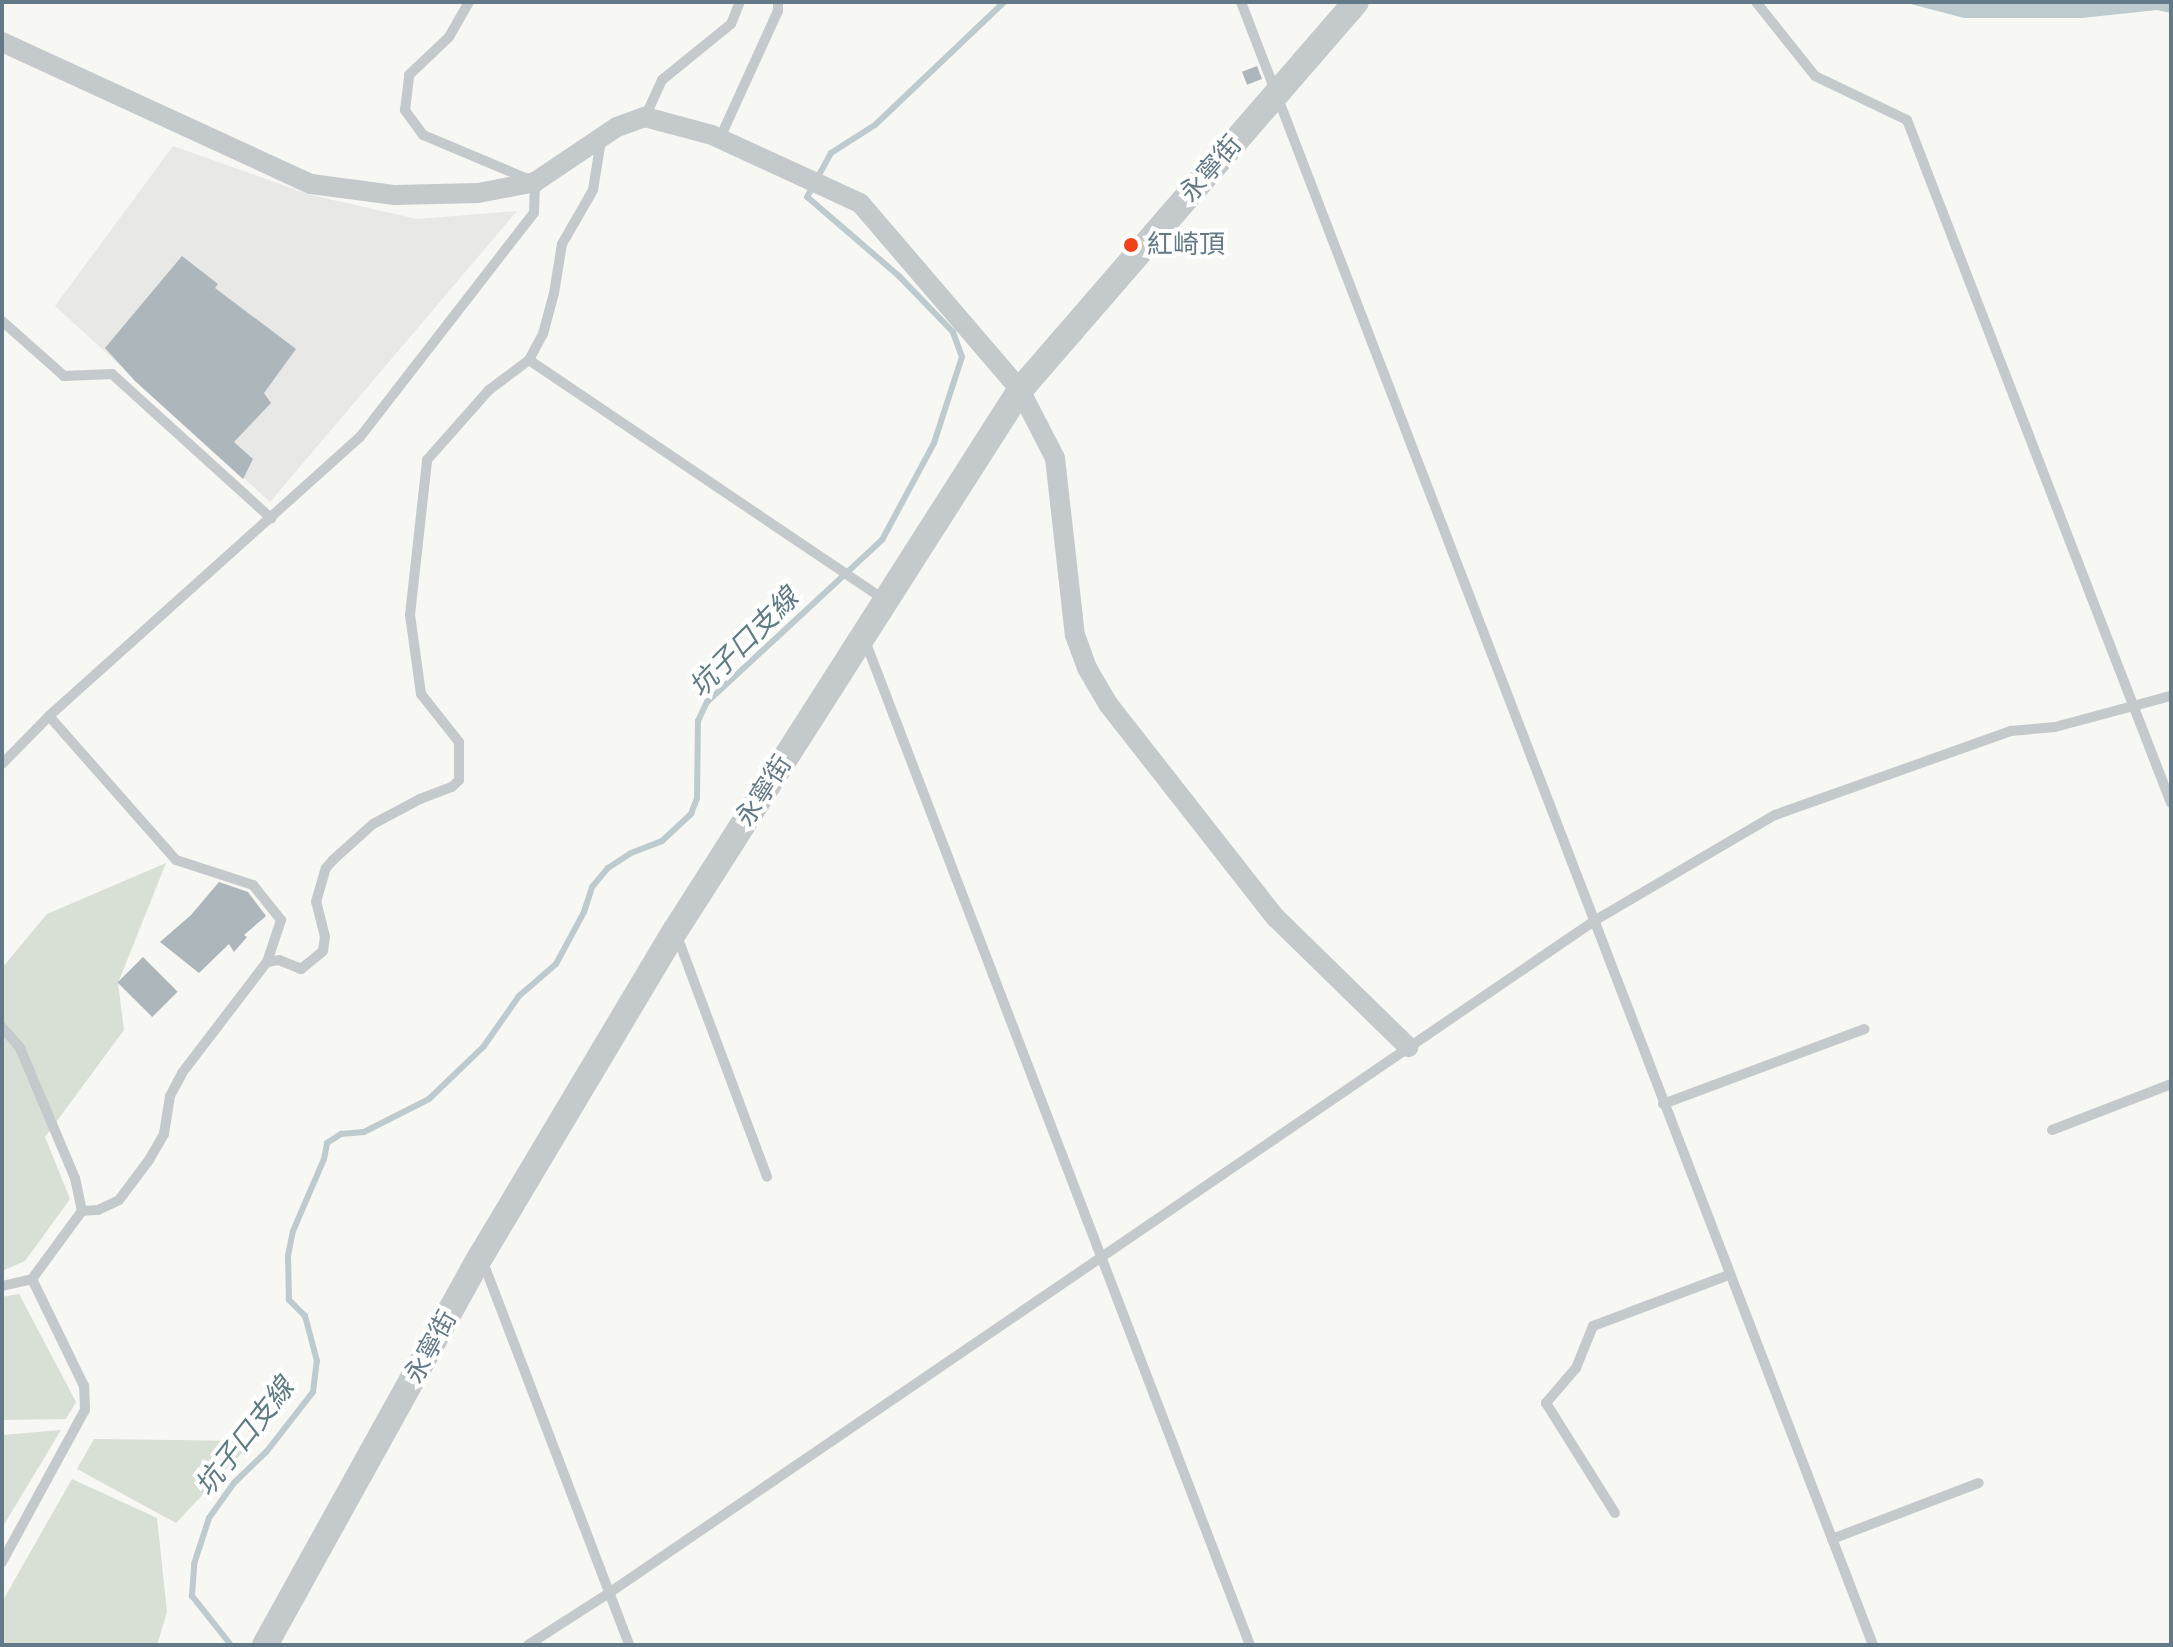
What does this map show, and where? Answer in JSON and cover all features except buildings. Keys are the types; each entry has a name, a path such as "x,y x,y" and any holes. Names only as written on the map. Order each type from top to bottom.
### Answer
{"street":[{"name":"永寧街","path":"265,1645 481,1256 675,931 1020,390 1356,2"},
{"path":"2,42 311,184 395,195 478,193 535,182 617,127 645,117 720,138 860,203 1020,390 1055,458 1075,635 1087,668 1108,704 1276,918 1408,1047"}],"lane":[{"path":"2,764 49,716 360,437 534,213 535,182 423,135 405,110 409,75 449,37 469,2"},
{"path":"645,117 662,80 731,24 740,2"},
{"path":"720,138 778,11 778,2"},
{"path":"1241,2 1873,1645"},
{"path":"1756,2 1815,76 1907,120 2171,803"},
{"path":"267,962 279,960 297,970 306,968 325,946 315,911 326,868 373,824 420,799 452,787 459,780 459,742 421,694 410,615 427,460 489,390 529,360 543,334 562,244 593,190 601,138"},
{"path":"2,321 64,376 112,374 271,518"},
{"path":"529,360 885,600"},
{"path":"863,636 1250,1645"},
{"path":"528,1645 609,1593 1594,921 1775,815 2011,731 2055,727 2171,696"},
{"path":"49,716 176,860 253,885 281,920 267,962 182,1073 170,1096 164,1134 149,1160 119,1200 98,1210 82,1211"},
{"path":"675,931 767,1177"},
{"path":"2,1027 20,1048 75,1178 82,1211 32,1279 2,1286"},
{"path":"1663,1104 1865,1029"},
{"path":"2052,1130 2171,1084"},
{"path":"481,1256 629,1645"},
{"path":"1615,1513 1546,1403 1576,1368 1593,1326 1729,1275"},
{"path":"2,1562 85,1410 84,1386 32,1279"},
{"path":"1832,1539 1979,1483"}],"shaded area":[{"path":"1903,2 2171,2 2171,13 2157,10 2082,18 1964,18"},
{"path":"173,146 311,195 417,219 517,211 270,502 55,306"},
{"path":"166,863 118,983 124,1030 45,1137 70,1199 25,1261 2,1271 2,968 47,914"},
{"path":"19,1294 76,1402 66,1419 2,1420 2,1297"},
{"path":"61,1430 2,1528 2,1435"},
{"path":"94,1439 253,1441 176,1523 77,1469"},
{"path":"72,1479 157,1518 167,1612 157,1645 2,1645 2,1602"}],"waterway":[{"name":"坑子口支線","path":"231,1645 192,1596 194,1564 209,1518 234,1483 267,1451 313,1392 317,1361 305,1316 289,1300 288,1256 293,1231 324,1159 327,1143 341,1134 364,1132 429,1099 484,1046 519,996 556,964 584,912 592,887 608,868 631,853 662,841 691,814 697,798 698,721 707,702 882,540 934,443 962,357 953,332 899,276 807,197 831,153 875,125 1004,2"}],"place":[{"name":"紅崎頂","path":"1131,245"}]}
